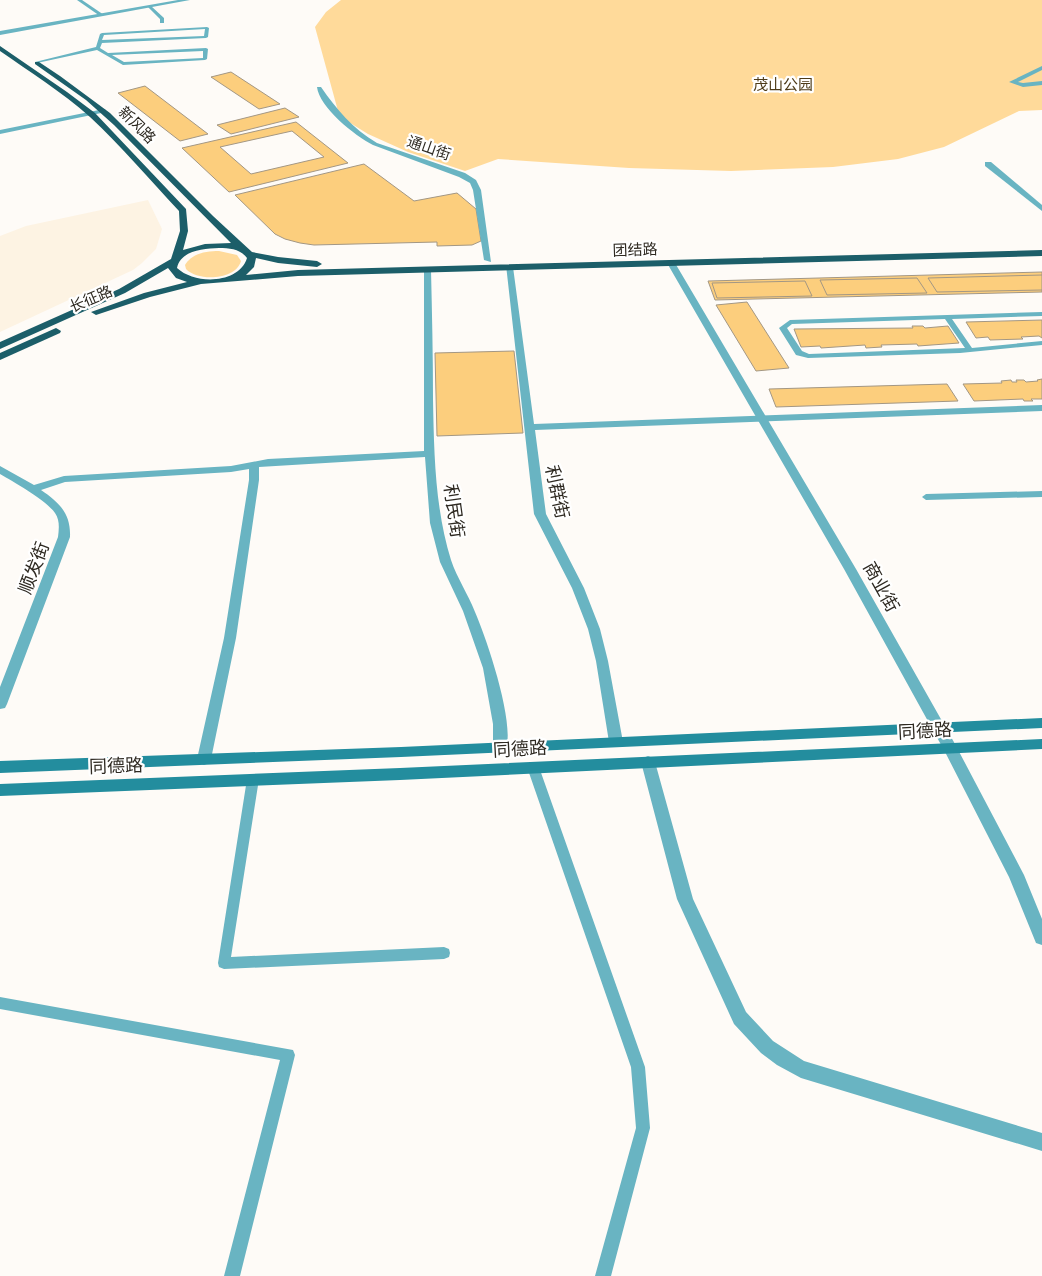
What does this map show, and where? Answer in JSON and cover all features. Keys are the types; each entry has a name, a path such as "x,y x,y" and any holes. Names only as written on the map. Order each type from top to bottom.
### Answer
{"highway":[{"name":"新风路","path":"0,48 64,93 90,114 116,139 183,212 184,231 175,260"},
{"name":"新风路","path":"33,60 104,111 214,224 250,254"},
{"name":"长征路","path":"0,346 115,294 186,252 201,247 228,245 242,248"},
{"name":"团结路","path":"250,254 278,260 319,264 1041,251"},
{"name":"团结路","path":"229,278 298,272 427,270 1041,251"},
{"path":"229,278 245,271 250,266 252,262 250,254"},
{"path":"175,260 172,269 175,274 198,282"},
{"name":"长征路","path":"0,357 100,310 147,295 198,282 229,278"}],"main road":[{"name":"同德路","path":"0,767 1042,723"},
{"name":"同德路","path":"0,790 533,768 1042,744"}],"street":[{"path":"0,33 187,0"},
{"path":"1042,68 1012,82 1018,84 1042,83"},
{"name":"通山街","path":"319,88 342,122 364,138 375,144 462,174 473,182 477,190 488,260"},
{"path":"0,132 104,111"},
{"path":"988,164 1042,209"},
{"name":"商业街","path":"671,263 850,569 939,727 1016,876 1042,938"},
{"name":"利群街","path":"509,267 540,514 551,541 581,594 593,625 616,742"},
{"name":"利民街","path":"427,270 430,454 436,523 440,542 481,643 495,696 500,724 500,747"},
{"path":"529,427 1042,408"},
{"path":"31,490 64,479 232,469 268,462 430,454"},
{"path":"204,759 230,638 254,480 254,465"},
{"name":"顺发街","path":"0,469 58,510 64,522 64,537 0,704"},
{"path":"648,762 684,899 740,1018 752,1034 783,1060 801,1069 1042,1142"}],"lane":[{"path":"79,0 102,15"},
{"path":"149,7 162,19 162,22"},
{"path":"33,60 99,45 206,36 207,28 102,34 99,45"},
{"path":"99,45 108,54 123,64 205,59 206,49 108,54"},
{"path":"1042,314 790,322 783,328 799,354 808,356 970,350 1042,343"},
{"path":"947,317 970,350"},
{"path":"926,498 1042,494"},
{"path":"533,768 638,1067 643,1128 603,1276"},
{"path":"253,780 224,963 444,954"},
{"path":"0,1003 288,1055 232,1276"}],"shaded area":[{"path":"148,200 162,229 156,249 142,263 133,270 0,332 0,236 26,226"}],"green space":[{"name":"茂山公园","path":"341,0 1042,0 1042,110 1019,111 944,147 898,159 833,167 731,171 629,168 498,159 465,171 408,152 368,134 347,121 338,111 315,27 326,12"},
{"path":"219,251 237,255 241,261 238,267 232,272 216,277 199,276 186,269 185,265 196,255"}],"building":[{"path":"231,72 280,104 259,109 211,77"},
{"path":"145,86 208,134 180,141 118,93"},
{"path":"285,108 299,117 231,134 217,125"},
{"path":"296,122 348,163 229,192 182,148","holes":["292,131 324,157 251,174 220,147"]},
{"path":"364,164 414,201 457,193 476,209 481,241 472,245 437,246 437,242 314,245 300,243 275,234 235,195"},
{"path":"1042,272 1042,292 715,300 708,281"},
{"path":"1042,275 1042,290 937,292 928,278"},
{"path":"917,278 927,293 827,295 820,280"},
{"path":"805,281 812,296 717,298 712,283"},
{"path":"747,302 789,368 756,371 716,305"},
{"path":"1042,320 1042,338 1039,336 1021,337 1023,339 990,340 988,337 976,338 966,322"},
{"path":"912,326 923,326 925,328 948,326 959,343 918,346 917,344 881,345 882,347 866,348 865,345 821,348 820,346 801,347 794,329 913,328"},
{"path":"514,351 523,433 437,436 435,353"},
{"path":"1042,379 1042,399 1031,399 1033,401 1024,401 1023,399 974,401 963,384 1002,383 1001,381 1011,380 1012,382 1024,380 1026,382"},
{"path":"947,384 958,401 776,407 769,389"}]}
